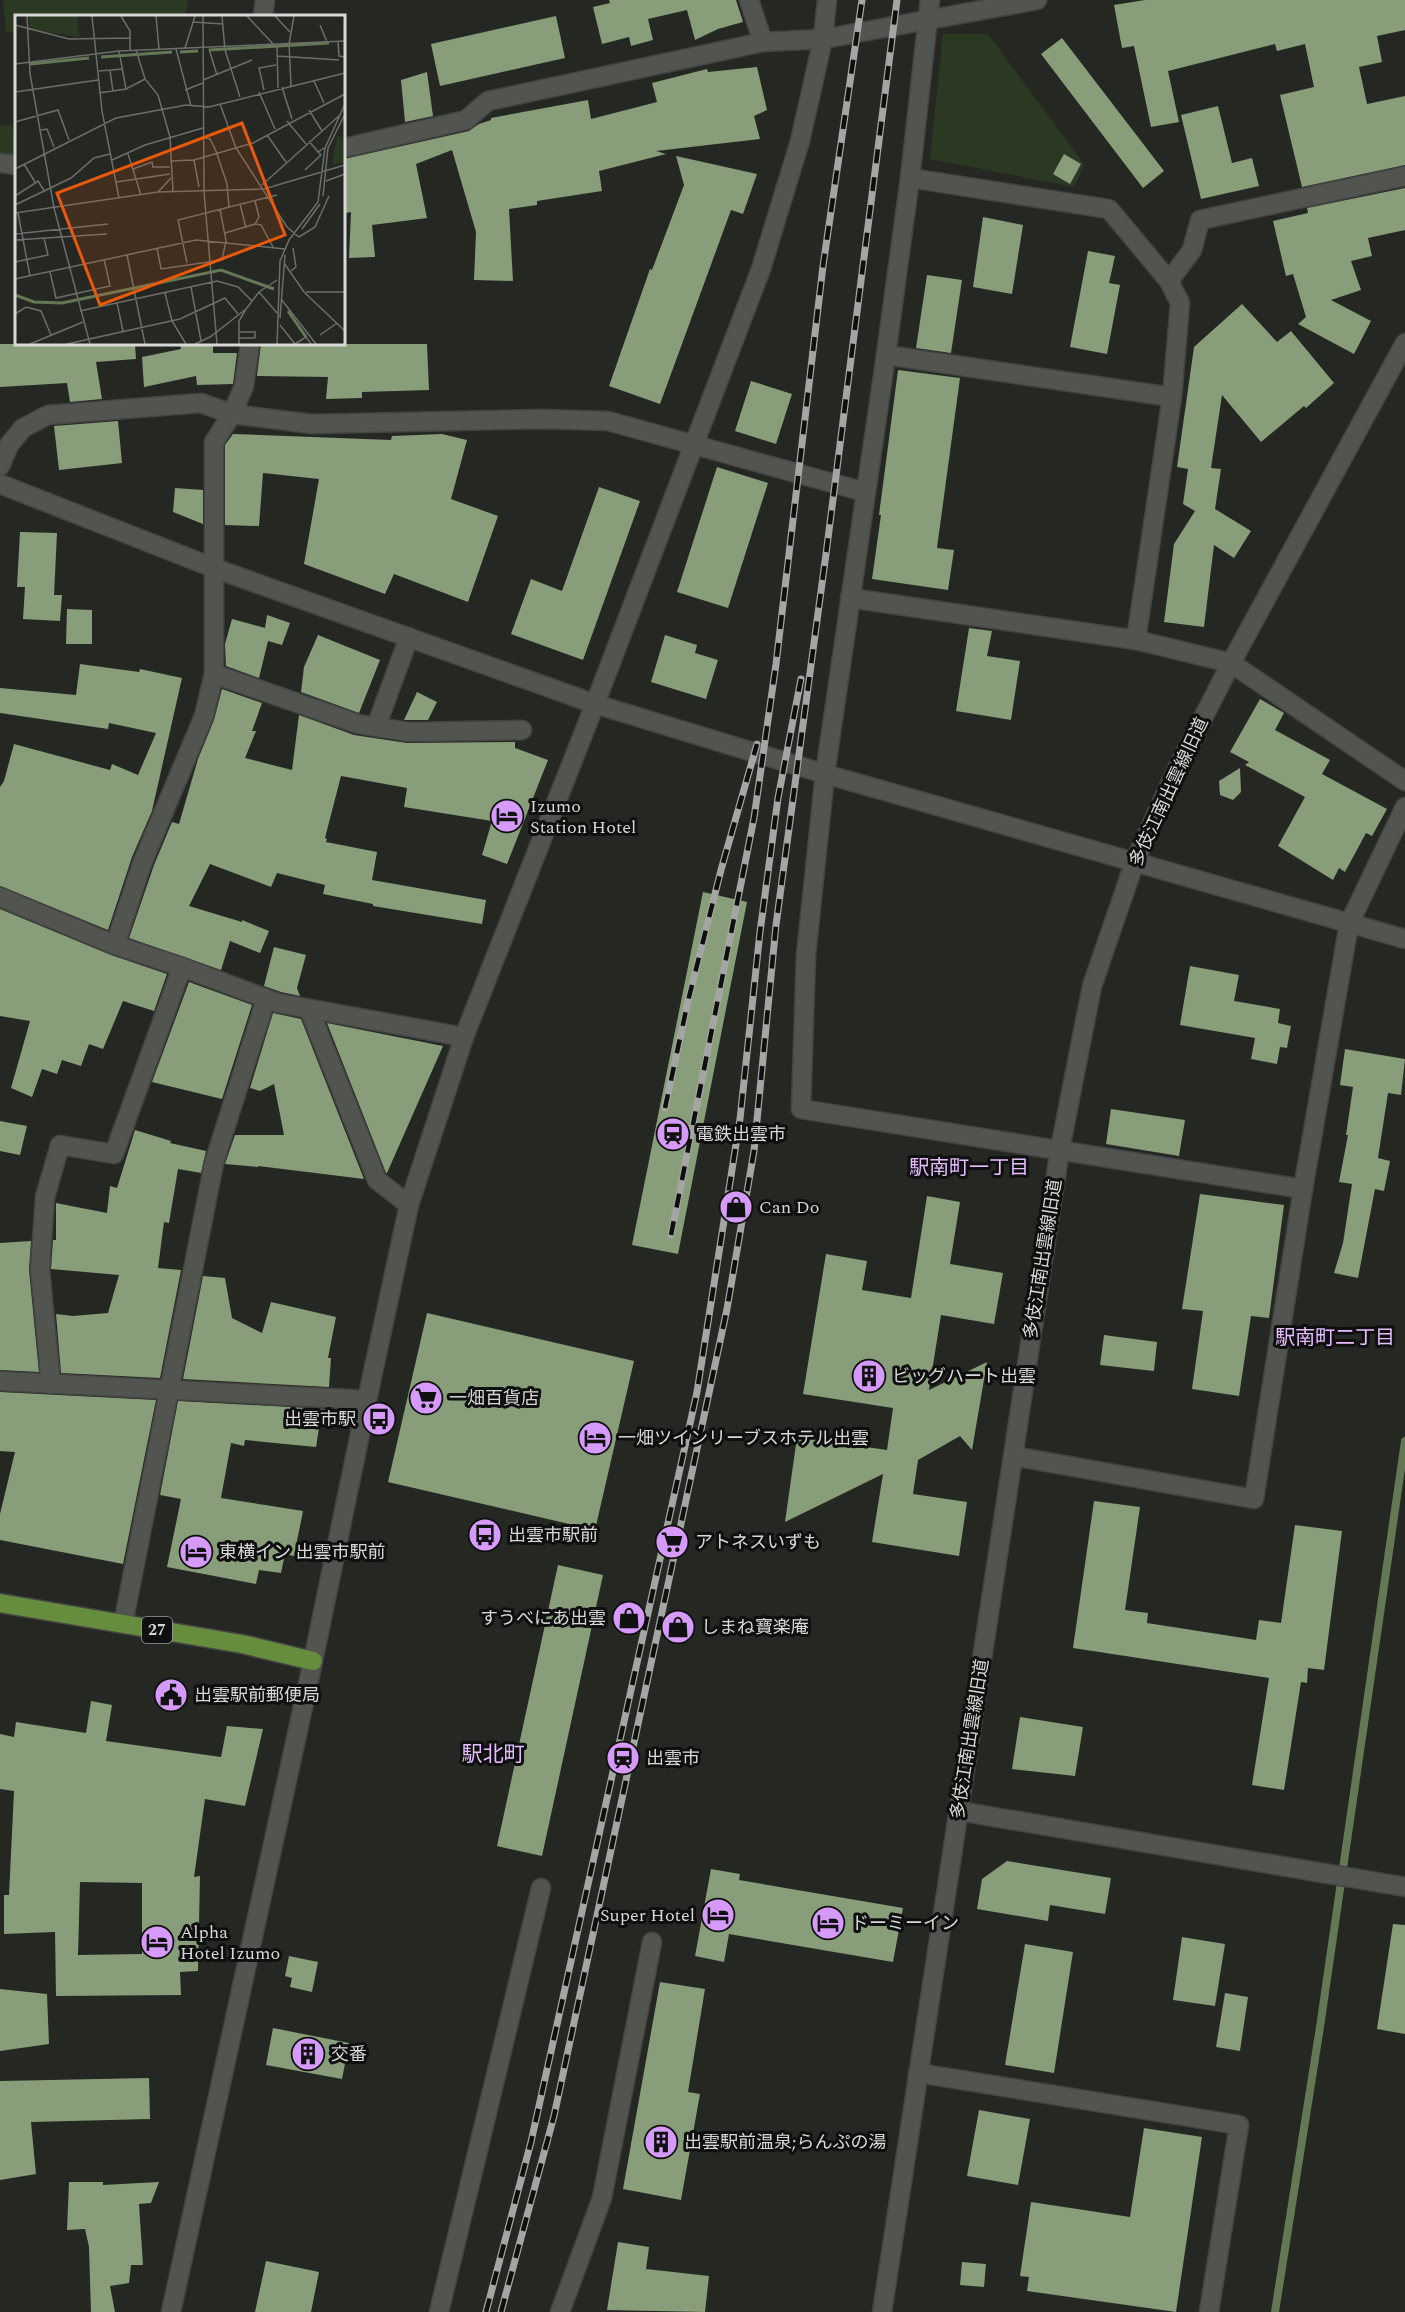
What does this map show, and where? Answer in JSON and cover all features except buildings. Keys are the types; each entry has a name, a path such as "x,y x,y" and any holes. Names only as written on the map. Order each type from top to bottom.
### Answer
{"main road":[{"name":"27","path":"0,1603 242,1644 313,1661"}],"street":[{"path":"263,15 265,0"},
{"path":"749,0 763,42"},
{"path":"171,2312 313,1661 409,1205 464,1037 695,446 761,269 800,141 823,39 827,0"},
{"path":"930,0 910,178 886,355 825,774 806,955 801,1109 1303,1189"},
{"path":"345,148 466,120 488,101 763,42 823,39 1037,0"},
{"path":"0,163 15,165"},
{"path":"1169,281 1192,250 1200,220 1405,176"},
{"path":"910,178 1108,209 1169,281 1180,303 1173,397 1136,640"},
{"name":"多伎江南出雲線旧道","path":"882,2312 1060,1149 1092,986 1135,861 1177,769 1231,663 1405,343"},
{"path":"115,945 142,861 204,716 214,674 214,442 232,414 244,387 250,345"},
{"path":"886,355 1173,397"},
{"path":"0,466 9,445 23,428 48,415 201,403 232,414 312,424 543,419 608,421 865,492"},
{"path":"0,484 214,568 595,704 825,774 1405,939"},
{"path":"850,598 1136,640 1231,663 1405,780"},
{"path":"376,727 409,638"},
{"path":"214,674 358,724 409,732 522,730"},
{"path":"1013,1456 1254,1499 1303,1189 1349,924 1405,807"},
{"path":"0,897 115,945 278,1003 464,1037"},
{"path":"51,1384 40,1269 45,1197 60,1145 114,1154 182,967"},
{"path":"123,1624 214,1163 266,999"},
{"path":"309,1009 377,1180 409,1205"},
{"path":"0,1381 367,1400"},
{"path":"959,1810 1405,1887"},
{"path":"439,2312 541,1888"},
{"path":"560,2312 602,2198 652,1942"},
{"path":"918,2073 1239,2125 1209,2312"}],"green space":[{"path":"3,0 188,0 185,15 15,15 15,33 6,32"},
{"path":"943,34 988,34 1084,164 1074,187 930,159"},
{"path":"0,125 13,125 15,157 0,156"}],"waterway":[{"path":"1275,2312 1320,2027 1405,1441"}],"railway":[{"path":"671,1235 754,818 776,664 823,266 862,0"},
{"path":"501,2312 554,2116 727,1309 754,1151 776,925 897,0"},
{"path":"486,2312 531,2142 697,1392 740,1119 760,932 778,798 801,679"},
{"path":"665,1108 688,1001 721,870 757,744"}],"place":[{"name":"Izumo Station Hotel","path":"507,816"},
{"name":"電鉄出雲市","path":"673,1134"},
{"name":"Can Do","path":"736,1207"},
{"name":"ビッグハート出雲","path":"869,1376"},
{"name":"一畑百貨店","path":"426,1398"},
{"name":"出雲市駅","path":"379,1419"},
{"name":"一畑ツインリーブスホテル出雲","path":"595,1438"},
{"name":"出雲市駅前","path":"485,1535"},
{"name":"アトネスいずも","path":"672,1542"},
{"name":"東横イン 出雲市駅前","path":"196,1552"},
{"name":"すうべにあ出雲","path":"629,1618"},
{"name":"しまね寶楽庵","path":"678,1627"},
{"name":"出雲駅前郵便局","path":"171,1695"},
{"name":"出雲市","path":"623,1758"},
{"name":"Super Hotel","path":"718,1915"},
{"name":"ドーミーイン","path":"828,1923"},
{"name":"Alpha Hotel Izumo","path":"157,1942"},
{"name":"交番","path":"308,2054"},
{"name":"出雲駅前温泉;らんぷの湯","path":"661,2142"}],"district":[{"name":"駅南町一丁目","path":"969,1168"},
{"name":"駅南町二丁目","path":"1335,1338"},
{"name":"駅北町","path":"493,1755"}]}
